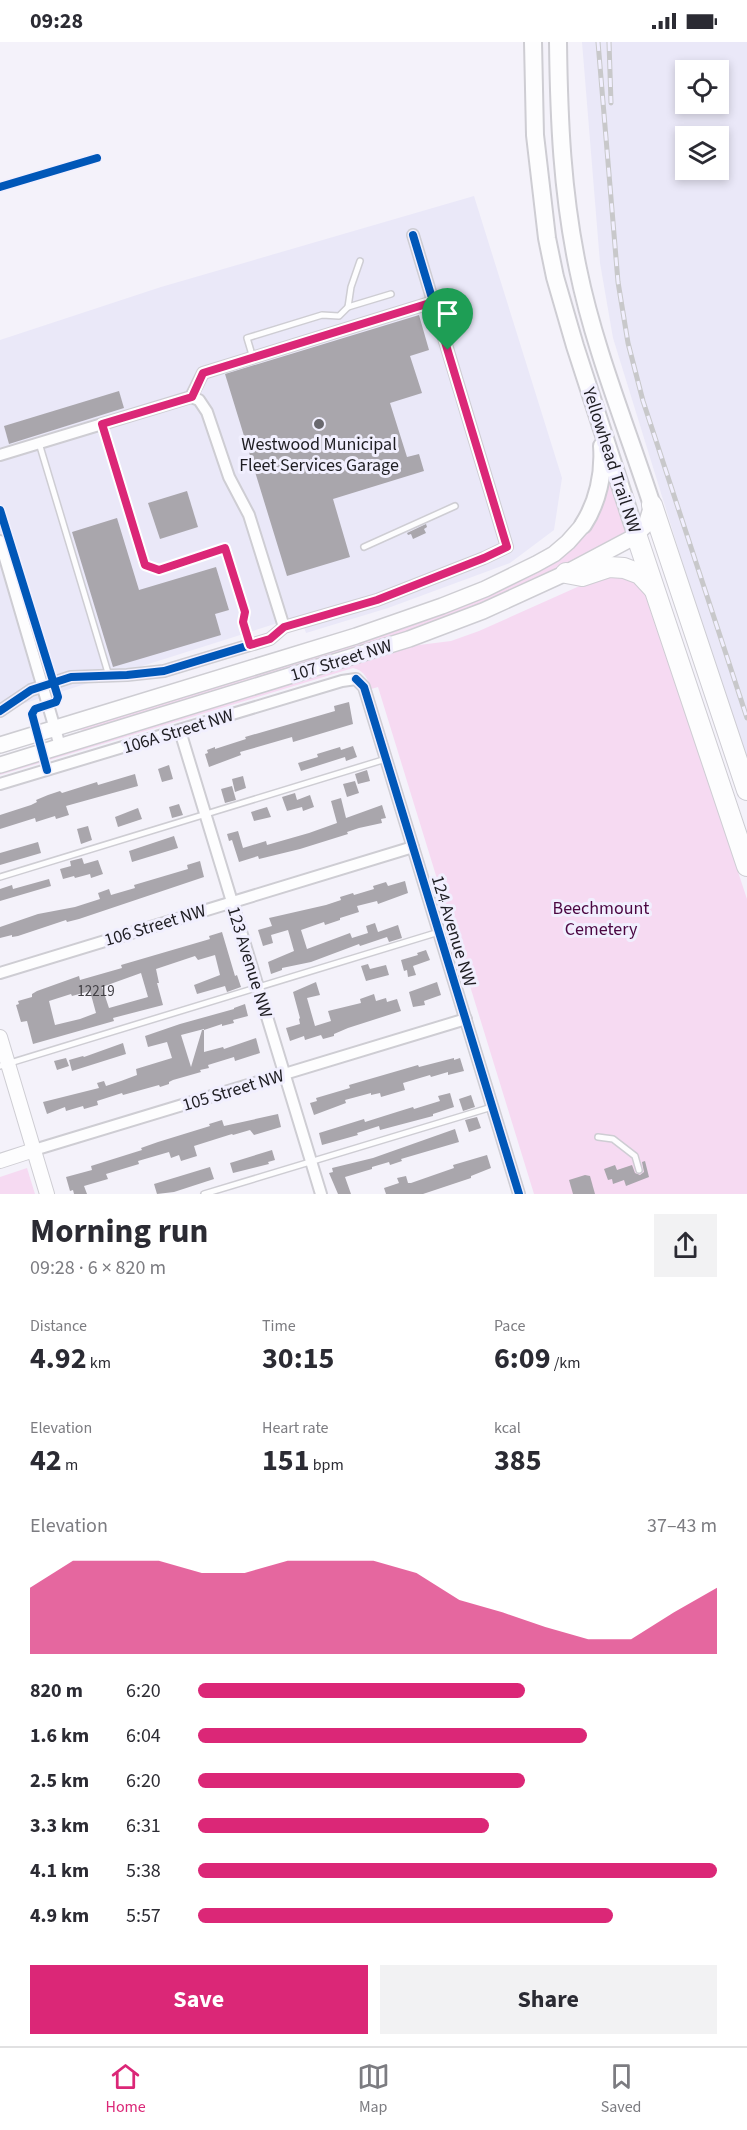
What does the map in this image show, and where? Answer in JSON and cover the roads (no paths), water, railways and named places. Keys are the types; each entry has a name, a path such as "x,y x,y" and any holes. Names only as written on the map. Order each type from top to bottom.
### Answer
{"highway":[{"name":"Yellowhead Trail NW","path":"533,42 535,135 547,238 564,312 747,866"},
{"name":"Yellowhead Trail NW","path":"558,42 562,169 578,272 597,339 747,790"},
{"path":"583,525 595,501 603,467 602,445 596,413"},
{"path":"566,573 582,576 602,568 632,570 646,579 657,596"}],"main road":[{"name":"107 Street NW","path":"0,765 421,635 501,604 621,545 646,525 652,505"},
{"name":"107 Street NW","path":"0,745 356,636 485,590 554,554 583,525"}],"street":[{"path":"0,711 19,697 71,677 164,671 270,639 284,627 377,600 507,547 413,235"},
{"path":"192,397 203,373 433,302"},
{"path":"0,455 192,397 199,400 207,412 229,477 249,515 284,627"},
{"path":"0,541 60,746"},
{"name":"106A Street NW","path":"0,784 342,681 356,679"},
{"name":"124 Avenue NW","path":"356,679 364,687 518,1194"},
{"name":"123 Avenue NW","path":"180,731 321,1194"},
{"name":"106 Street NW","path":"0,973 413,847"},
{"name":"105 Street NW","path":"0,1161 466,1019"},
{"path":"0,1037 4,1065 47,1194"}],"lane":[{"path":"348,306 351,287 360,261"},
{"path":"253,358 247,338 322,315 339,316 348,306 391,294"},
{"path":"102,424 145,565 159,570 225,548 245,612 243,622 250,645"},
{"path":"39,443 109,676"},
{"path":"364,547 455,506"},
{"path":"0,877 386,759"},
{"path":"4,1065 439,932"},
{"path":"204,1194 492,1107"},
{"path":"598,1137 613,1139 635,1156 639,1170"}],"railway":[{"path":"598,42 618,282 628,343 643,401 747,718"},
{"path":"609,42 611,103"}],"place":[{"name":"Westwood Municipal Fleet Services Garage","path":"319,424"}],"park label":[{"name":"Beechmount Cemetery","path":"601,918"}]}
